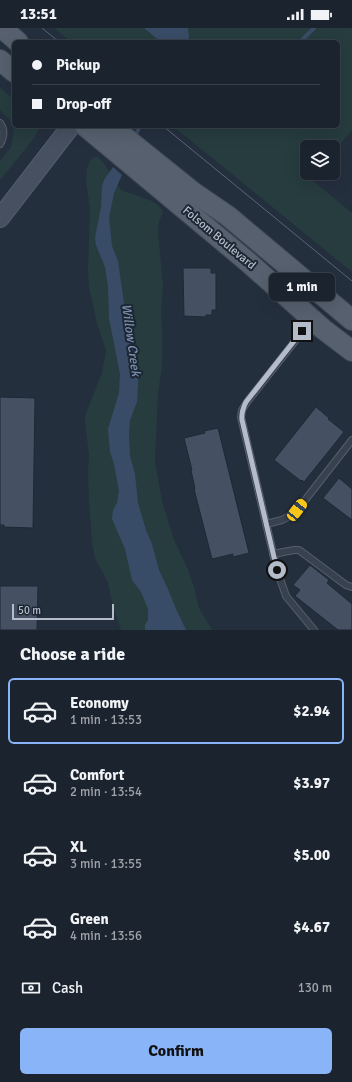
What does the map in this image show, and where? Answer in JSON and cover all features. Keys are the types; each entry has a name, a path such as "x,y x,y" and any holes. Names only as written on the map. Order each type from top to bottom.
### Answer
{"main road":[{"path":"2,28 16,40"},
{"path":"0,60 12,70"},
{"name":"Folsom Boulevard","path":"98,130 140,161 193,192 228,216 352,320"},
{"name":"Folsom Boulevard","path":"140,161 248,262 312,319 352,351"}],"street":[{"path":"0,218 69,128"}],"lane":[{"path":"0,123 4,133 0,144"},
{"path":"312,319 251,396 242,410 242,420 273,554 284,592 291,603 314,630"},
{"path":"266,524 287,518 295,513 352,440"},
{"path":"273,554 299,550 346,585 352,587"}],"green space":[{"path":"54,28 352,28 352,130 340,145 340,140 300,140 300,180 312,180 352,213 352,272 175,128 340,128 340,40 69,40"},
{"path":"0,88 12,97 12,125 10,120 0,110"},
{"path":"13,128 39,128 35,137 0,180 0,161 11,147"},
{"path":"94,157 98,157 103,162 121,190 152,201 159,206 163,213 159,221 158,231 163,287 161,312 162,366 158,393 155,461 162,501 174,540 187,567 199,608 212,630 121,630 113,606 108,583 95,558 92,543 89,503 89,456 85,420 86,413 102,373 106,351 97,323 89,287 88,271 90,208 86,182 87,169 90,160"}],"water":[{"path":"144,28 188,28 188,40 159,40"},
{"path":"113,167 122,175 114,193 109,218 112,246 118,261 126,317 139,367 137,402 130,420 130,456 135,474 138,503 146,530 152,544 159,570 186,630 145,630 145,625 148,620 148,609 141,592 132,580 125,549 112,519 113,510 117,503 119,491 110,452 108,429 119,393 120,374 109,318 108,286 105,267 96,245 95,238 101,207 102,187 104,180"}],"building":[{"path":"183,268 211,268 211,273 216,273 216,310 212,310 212,315 206,315 206,317 184,316"},
{"path":"0,397 35,398 33,528 4,527 4,525 0,525"},
{"path":"316,407 344,432 304,482 274,460"},
{"path":"218,428 249,553 233,557 233,554 212,559 194,489 192,470 184,438"},
{"path":"339,478 352,489 352,520 323,498"},
{"path":"310,565 329,580 327,583 352,604 352,630 338,630 295,596 300,590 293,585"},
{"path":"0,586 38,586 37,630 0,630"}],"waterway":[{"path":"302,40 314,28"},
{"name":"Willow Creek","path":"134,138 139,128"}],"tram line":[{"path":"42,28 57,40"},
{"path":"165,128 352,281"}],"route":[{"path":"277,570 242,420 242,410 246,402 302,331"}]}
